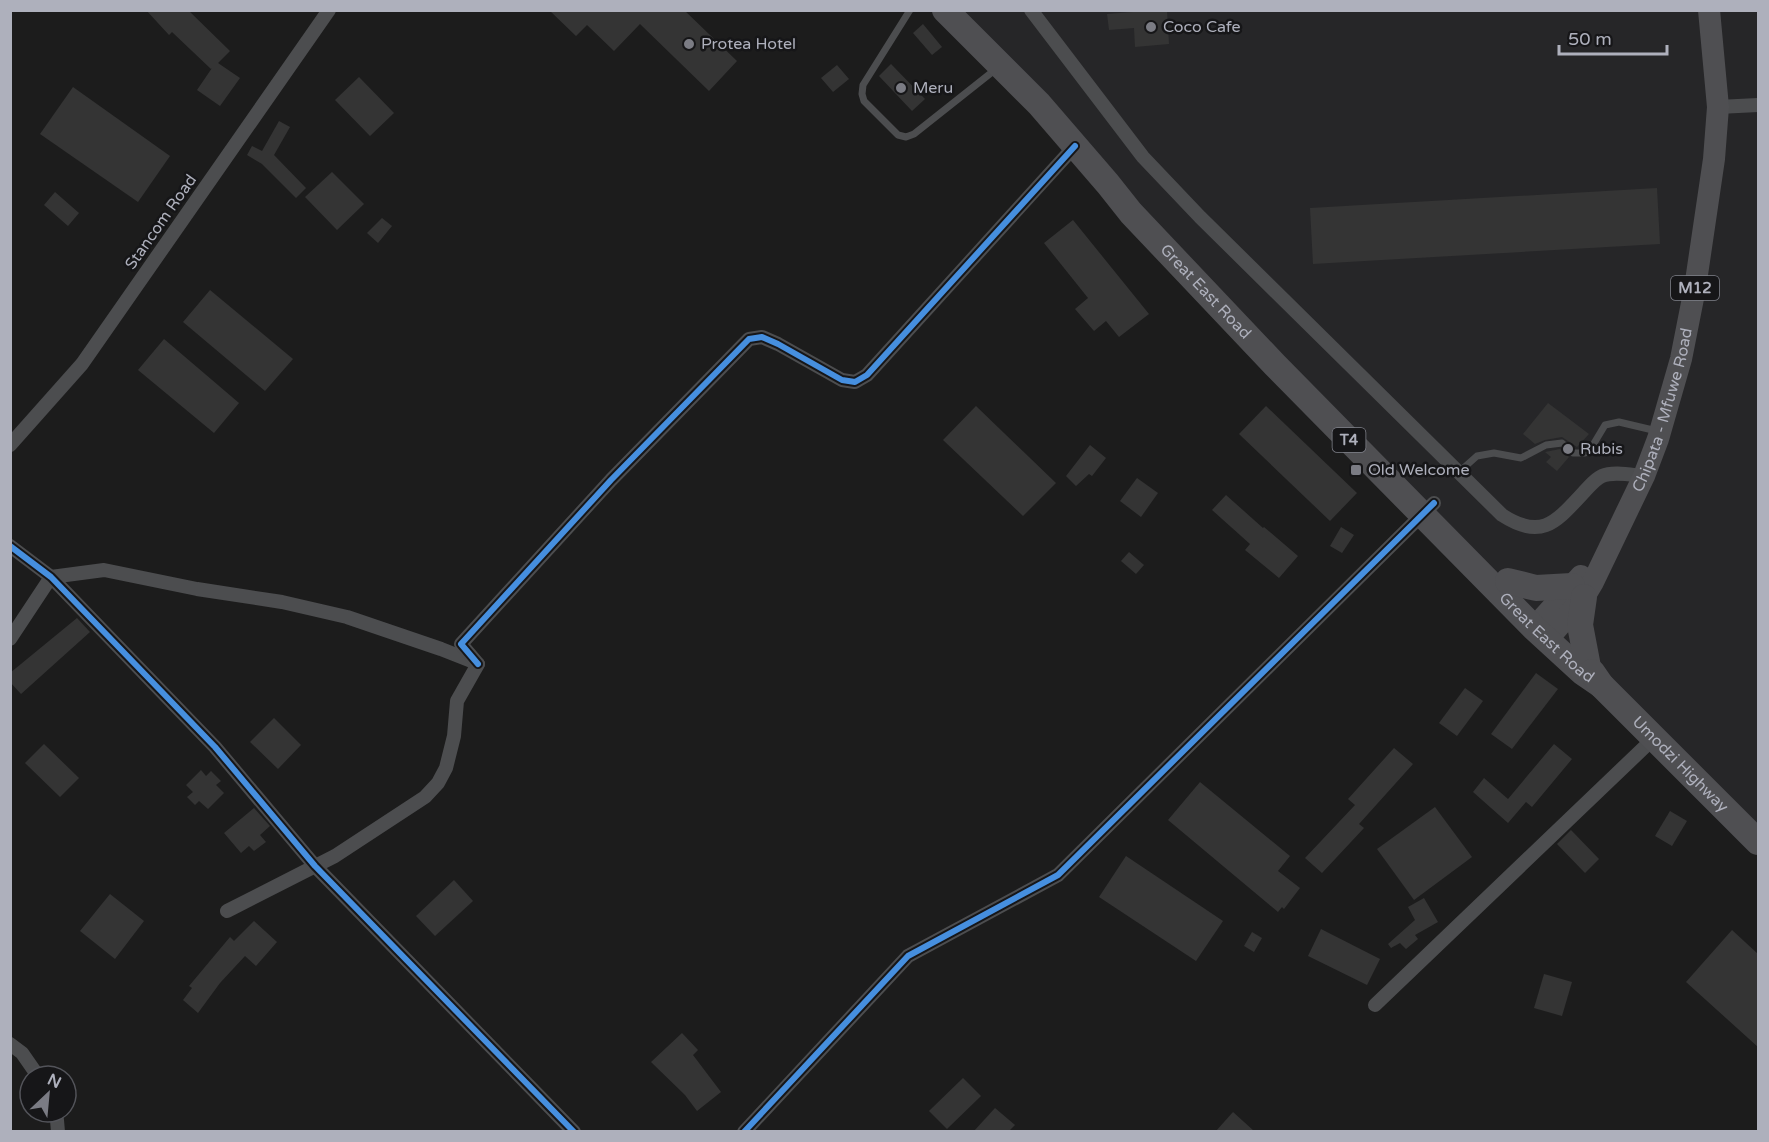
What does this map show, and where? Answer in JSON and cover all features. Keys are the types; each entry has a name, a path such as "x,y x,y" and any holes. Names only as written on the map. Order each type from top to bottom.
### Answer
{"highway":[{"name":"Great East Road","path":"945,10 1039,104 1131,213 1260,350 1428,509 1508,581 1581,672 1594,676"},
{"name":"Great East Road","path":"1428,509 1545,629"},
{"path":"1508,581 1536,588 1578,592 1580,625 1594,676"},
{"name":"Umodzi Highway","path":"1594,676 1758,842"}],"main road":[{"name":"Chipata - Mfuwe Road","path":"1578,592 1606,552 1644,476 1660,432 1681,359 1695,288 1714,159 1718,107 1709,10"},
{"name":"M12","path":"1545,629 1578,592"}],"street":[{"name":"Stancom Road","path":"10,445 82,364 330,10"},
{"path":"1030,10 1143,157 1200,217 1502,515 1517,525 1531,528 1544,527 1561,518 1595,480 1603,475 1644,476"},
{"path":"1718,107 1758,105"},
{"path":"478,664 461,644 611,480 749,339 762,337 778,344 842,380 855,382 867,375 1074,146"},
{"path":"744,1131 908,956 1058,875 1428,509"},
{"path":"10,546 51,577 215,747 315,866 574,1131"},
{"path":"10,639 51,577 104,570 197,589 282,602 347,617 478,664"},
{"path":"227,911 335,856 425,797 438,783 446,768 454,736 457,701 478,664"},
{"path":"1375,1005 1654,738"},
{"path":"10,1044 22,1053 30,1064"}],"lane":[{"path":"910,10 863,85 862,94 864,101 898,135 914,134 999,66"},
{"path":"1459,472 1477,456 1494,453 1521,458 1546,445 1562,443 1573,453 1585,453 1593,445 1605,425 1619,422 1660,432"}],"shaded area":[{"path":"945,11 1758,11 1758,839"}],"building":[{"path":"146,10 188,10 230,51 218,63 240,78 220,106 197,90 212,68 172,32 169,35"},
{"name":"Protea Hotel","path":"549,10 684,10 737,61 709,91 640,24 614,51 587,25 576,36"},
{"name":"Coco Cafe","path":"1133,10 1167,10 1169,44 1135,47 1134,28 1109,30 1107,14 1133,12"},
{"path":"923,24 942,47 932,55 913,33"},
{"path":"891,64 925,99 912,111 879,76"},
{"path":"837,65 849,79 833,92 821,78"},
{"path":"359,77 394,113 370,136 335,100"},
{"path":"73,87 170,156 138,202 40,134"},
{"path":"279,121 290,127 274,155 306,188 296,198 262,164 247,155 252,146 262,151"},
{"path":"332,172 364,204 337,230 305,197"},
{"path":"1657,188 1660,244 1313,264 1310,208"},
{"path":"55,192 79,213 68,226 44,205"},
{"path":"382,218 392,226 378,243 367,233"},
{"path":"1073,220 1149,314 1119,337 1106,321 1094,331 1075,309 1088,298 1044,243"},
{"path":"210,290 293,359 265,391 183,322"},
{"path":"164,339 239,403 214,433 138,370"},
{"path":"1548,403 1589,434 1577,447 1562,437 1535,444 1523,434"},
{"path":"976,406 1056,483 1023,516 943,440"},
{"path":"1266,406 1357,493 1330,521 1239,434"},
{"path":"1090,445 1106,458 1092,476 1089,474 1076,486 1066,476"},
{"path":"1560,449 1569,457 1557,471 1546,462 1551,457 1545,452"},
{"path":"1137,478 1158,493 1141,517 1120,501"},
{"path":"1226,495 1298,556 1279,578 1245,550 1250,544 1212,510"},
{"path":"1341,527 1354,535 1342,553 1330,546"},
{"path":"1129,552 1144,565 1136,574 1121,561"},
{"path":"77,618 90,632 21,694 10,682 10,673"},
{"path":"1536,673 1558,689 1512,749 1491,734"},
{"path":"1465,688 1483,701 1457,736 1439,723"},
{"path":"274,718 301,745 278,769 250,742"},
{"path":"44,744 79,778 60,797 25,763"},
{"path":"1554,744 1572,759 1532,807 1526,802 1508,823 1473,792 1484,778 1508,799"},
{"path":"1394,748 1413,764 1359,824 1364,828 1322,873 1305,858 1355,805 1348,799"},
{"path":"201,770 206,776 211,771 221,781 216,785 224,793 208,809 199,801 195,805 187,797 193,792 186,785"},
{"path":"1200,782 1290,856 1278,871 1300,888 1284,909 1282,907 1278,912 1168,820"},
{"path":"1435,807 1472,857 1414,900 1377,849"},
{"path":"254,808 270,826 260,835 266,842 254,851 249,846 241,853 224,833"},
{"path":"1670,811 1687,821 1672,846 1655,836"},
{"path":"1571,830 1599,859 1585,873 1557,844"},
{"path":"1126,856 1223,921 1196,961 1099,897"},
{"path":"454,880 473,901 435,936 416,916"},
{"path":"110,894 144,921 115,959 80,931"},
{"path":"1424,898 1438,922 1415,935 1418,939 1406,949 1400,943 1391,948 1388,944 1415,920 1408,907"},
{"path":"254,921 277,942 256,966 245,956 220,983 198,1013 183,1000 192,988 189,986 230,937 234,941"},
{"path":"1321,929 1380,959 1367,985 1308,956"},
{"path":"1732,930 1758,954 1758,1047 1686,982"},
{"path":"1252,932 1262,938 1254,952 1244,946"},
{"path":"1544,974 1572,982 1562,1016 1534,1008"},
{"path":"682,1033 698,1050 693,1055 721,1092 697,1111 685,1095 651,1062"},
{"path":"963,1078 981,1096 947,1129 929,1111"},
{"path":"995,1108 1015,1125 1009,1131 974,1131"},
{"path":"1233,1112 1254,1131 1216,1131"}],"cycle path":[{"path":"478,664 461,644 611,480 749,339 762,337 778,344 842,380 855,382 867,375 1075,146"},
{"path":"744,1132 908,956 1058,875 1434,503"},
{"path":"10,546 51,577 215,747 315,866 574,1132"}],"place":[{"name":"Coco Cafe","path":"1151,27"},
{"name":"Protea Hotel","path":"689,44"},
{"name":"Meru","path":"901,88"},
{"name":"Rubis","path":"1568,449"},
{"name":"Old Welcome","path":"1356,470"}]}
